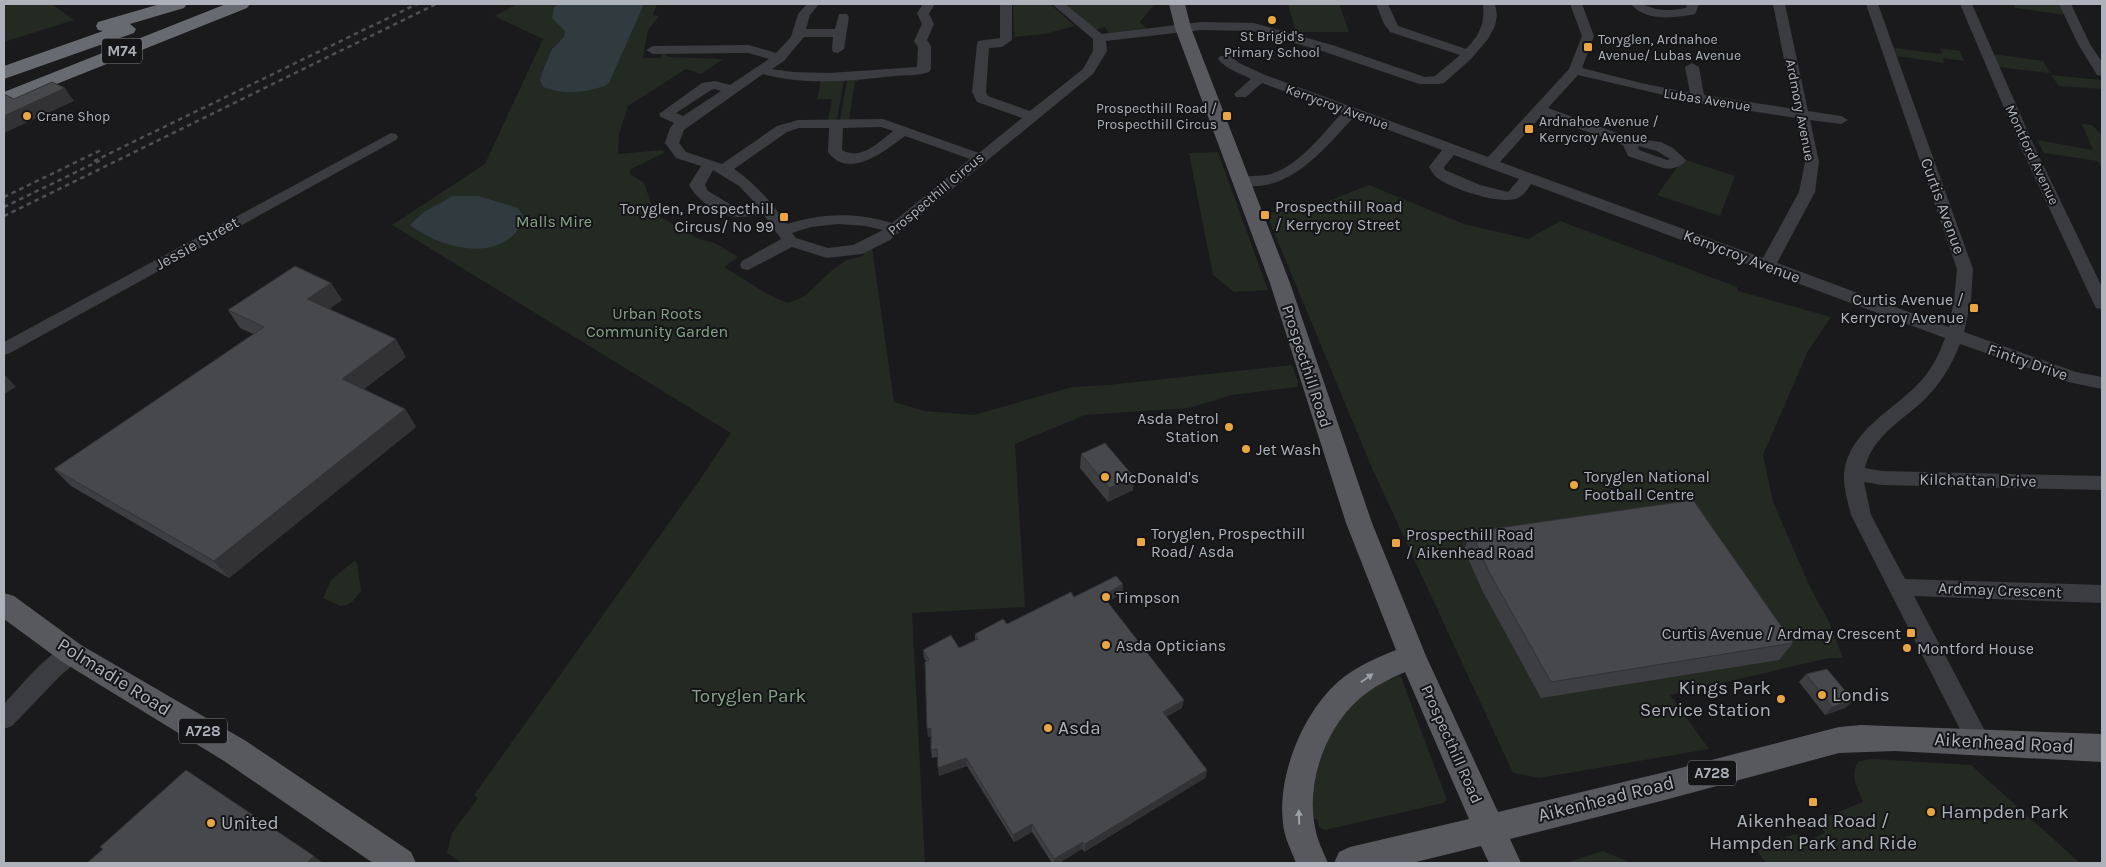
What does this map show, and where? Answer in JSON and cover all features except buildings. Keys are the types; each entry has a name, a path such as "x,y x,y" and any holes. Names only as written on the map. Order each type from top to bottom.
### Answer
{"highway":[{"name":"M74","path":"4,58 178,4"},
{"name":"M74","path":"4,73 199,4"},
{"name":"M74","path":"4,85 228,4"},
{"name":"M74","path":"4,99 241,4"}],"main road":[{"name":"Prospecthill Road","path":"1177,4 1183,28 1280,283 1360,523 1412,656 1505,863"},
{"name":"Polmadie Road","path":"4,604 71,653 235,750 400,863"},
{"path":"1312,863 1303,845 1298,819 1304,766 1320,726 1348,692 1378,670 1412,656"},
{"name":"Aikenhead Road","path":"1350,863 1661,787 1839,740 1895,738 2102,748"}],"street":[{"path":"786,236 764,203 744,183 724,169 682,155 675,149 672,143 677,128 684,122 762,70 790,48 799,33 804,14 812,4"},
{"path":"762,70 791,77 881,75 924,69 925,46 920,41 920,34 927,28 928,24 922,16 922,12 929,4"},
{"path":"1006,4 1006,40 997,44 982,44 979,92 982,99 990,104 1032,117"},
{"path":"1058,4 1099,38 1183,28 1237,25 1266,29 1430,82 1439,80 1484,37 1490,24 1491,12 1489,4"},
{"path":"1382,4 1390,24 1394,28 1467,53"},
{"path":"1491,163 1575,70 1588,36 1576,4"},
{"path":"1637,4 1646,10 1660,14 1677,14 1690,10 1693,4"},
{"name":"Ardmory Avenue","path":"1767,266 1807,192 1812,162 1779,4"},
{"name":"Curtis Avenue","path":"1872,4 1966,269 1964,294 1956,336 1927,386 1867,441 1858,457 1854,473 1855,490 1861,515 1978,741"},
{"name":"Montford Avenue","path":"1966,4 2028,148 2102,304"},
{"path":"2065,4 2084,44 2102,72"},
{"path":"838,49 843,17"},
{"path":"799,33 841,33"},
{"name":"Prospecthill Circus","path":"786,236 827,253 856,250 884,237 1088,70 1100,51 1099,38"},
{"path":"653,50 749,49 779,58"},
{"name":"Kerrycroy Avenue","path":"1226,59 1234,66 1260,78 1529,176 1956,336"},
{"path":"1692,67 1698,99"},
{"name":"Lubas Avenue","path":"1575,70 1633,86 1698,99 1841,120"},
{"path":"1242,94 1260,78"},
{"path":"684,122 666,114 706,86 715,85 731,90"},
{"path":"1539,109 1629,142"},
{"path":"1241,181 1277,177 1287,173 1298,165 1351,112"},
{"path":"724,169 789,125 883,123 980,158"},
{"path":"836,124 835,152 849,159 868,156 904,130"},
{"name":"Jessie Street","path":"4,349 391,137"},
{"path":"1451,149 1436,167 1440,173 1494,194 1504,197 1515,194 1529,176"},
{"path":"709,165 697,185 702,194 728,210 737,212 768,210"},
{"path":"748,265 808,222 844,219 871,221 895,229"},
{"name":"Fintry Drive","path":"1956,336 2074,378 2102,383"},
{"name":"Kilchattan Drive","path":"1854,473 1882,478 2102,483"},
{"name":"Ardmay Crescent","path":"1898,587 2102,594"},
{"path":"4,719 53,668 71,653"}],"green space":[{"path":"4,4 52,4 74,20 4,42"},
{"name":"Toryglen Park","path":"517,4 657,4 653,15 659,16 648,30 643,58 660,58 663,53 669,57 723,59 701,74 686,69 628,106 619,134 618,154 663,150 664,153 631,169 629,173 644,183 655,214 699,239 715,243 738,257 724,267 769,295 788,303 805,296 830,272 846,260 863,256 864,252 872,248 894,402 925,411 974,415 1072,387 1108,385 1292,365 1298,382 1297,387 1232,395 1189,408 1085,415 1015,444 1025,607 912,613 925,863 462,863 447,853 452,833 478,798 474,795 699,481 731,433 392,225 485,164 543,39 494,16"},
{"path":"1013,4 1050,4 1075,26 1045,34 1014,37"},
{"path":"1063,4 1154,5 1140,22 1147,29 1109,34 1105,27 1094,30"},
{"path":"1288,4 1339,4 1349,32 1296,32"},
{"path":"2014,4 2061,5 2066,15 2015,8"},
{"path":"1894,48 1942,54 1940,48 1960,51 1964,61 1943,58 1944,63 1897,56"},
{"path":"1992,54 2043,61 2050,73 1998,67"},
{"path":"2051,75 2102,80 2102,89 2059,86"},
{"path":"821,80 844,80 837,120 828,120 832,99 817,99"},
{"path":"847,80 859,80 855,82 849,120 840,120"},
{"path":"2082,124 2092,125 2102,135 2102,169 2098,161 2044,153 2037,140 2093,150"},
{"path":"1218,152 1268,290 1234,292 1213,275 1189,153"},
{"path":"1683,159 1735,176 1720,216 1657,195"},
{"name":"Toryglen National Football Centre","path":"1369,185 1464,224 1528,239 1560,221 1737,287 1738,291 1831,317 1808,351 1763,455 1773,502 1810,587 1829,622 1843,658 1829,658 1670,695 1709,749 1539,778 1513,773 1372,468 1266,213 1306,210"},
{"path":"354,561 357,563 361,591 352,602 340,606 323,598 331,580"},
{"path":"1388,675 1390,680 1398,676 1401,677 1447,800 1443,803 1325,830 1319,827 1317,819 1310,819 1315,762 1327,735 1361,693"},
{"name":"Hampden Park","path":"1873,759 1971,765 2080,863 1766,863 1754,847 1795,834 1811,839 1825,833 1816,821 1863,802 1855,782 1854,772 1859,761"},
{"path":"1603,851 1632,863 1565,863"}],"shaded area":[{"path":"558,4 644,4 609,83 605,86 574,92 551,90 543,87 540,80 544,68 552,49 564,37 565,31 552,18 554,8"},
{"path":"453,196 478,196 518,208 524,218 515,233 503,243 488,248 455,246 438,241 410,225 424,212"}],"railway":[{"path":"94,161 417,4"},
{"path":"4,216 436,4"},
{"path":"4,197 101,150"},
{"path":"4,207 101,160"}],"place":[{"name":"St Brigid's Primary School","path":"1272,20"},
{"name":"Toryglen, Ardnahoe Avenue/ Lubas Avenue","path":"1588,47"},
{"name":"Crane Shop","path":"27,116"},
{"name":"Prospecthill Road / Prospecthill Circus","path":"1227,116"},
{"name":"Ardnahoe Avenue / Kerrycroy Avenue","path":"1529,129"},
{"name":"Prospecthill Road / Kerrycroy Street","path":"1265,215"},
{"name":"Toryglen, Prospecthill Circus/ No 99","path":"784,217"},
{"name":"Curtis Avenue / Kerrycroy Avenue","path":"1974,308"},
{"name":"Asda Petrol Station","path":"1229,427"},
{"name":"Jet Wash","path":"1246,449"},
{"name":"McDonald's","path":"1105,477"},
{"name":"Toryglen National Football Centre","path":"1574,485"},
{"name":"Toryglen, Prospecthill Road/ Asda","path":"1141,542"},
{"name":"Prospecthill Road / Aikenhead Road","path":"1396,543"},
{"name":"Timpson","path":"1106,597"},
{"name":"Curtis Avenue / Ardmay Crescent","path":"1911,633"},
{"name":"Asda Opticians","path":"1106,645"},
{"name":"Montford House","path":"1907,648"},
{"name":"Londis","path":"1822,695"},
{"name":"Kings Park Service Station","path":"1781,699"},
{"name":"Asda","path":"1048,728"},
{"name":"Aikenhead Road / Hampden Park and Ride","path":"1813,802"},
{"name":"Hampden Park","path":"1931,812"},
{"name":"United","path":"211,823"}],"park label":[{"name":"Malls Mire","path":"554,221"},
{"name":"Urban Roots Community Garden","path":"657,322"}]}
